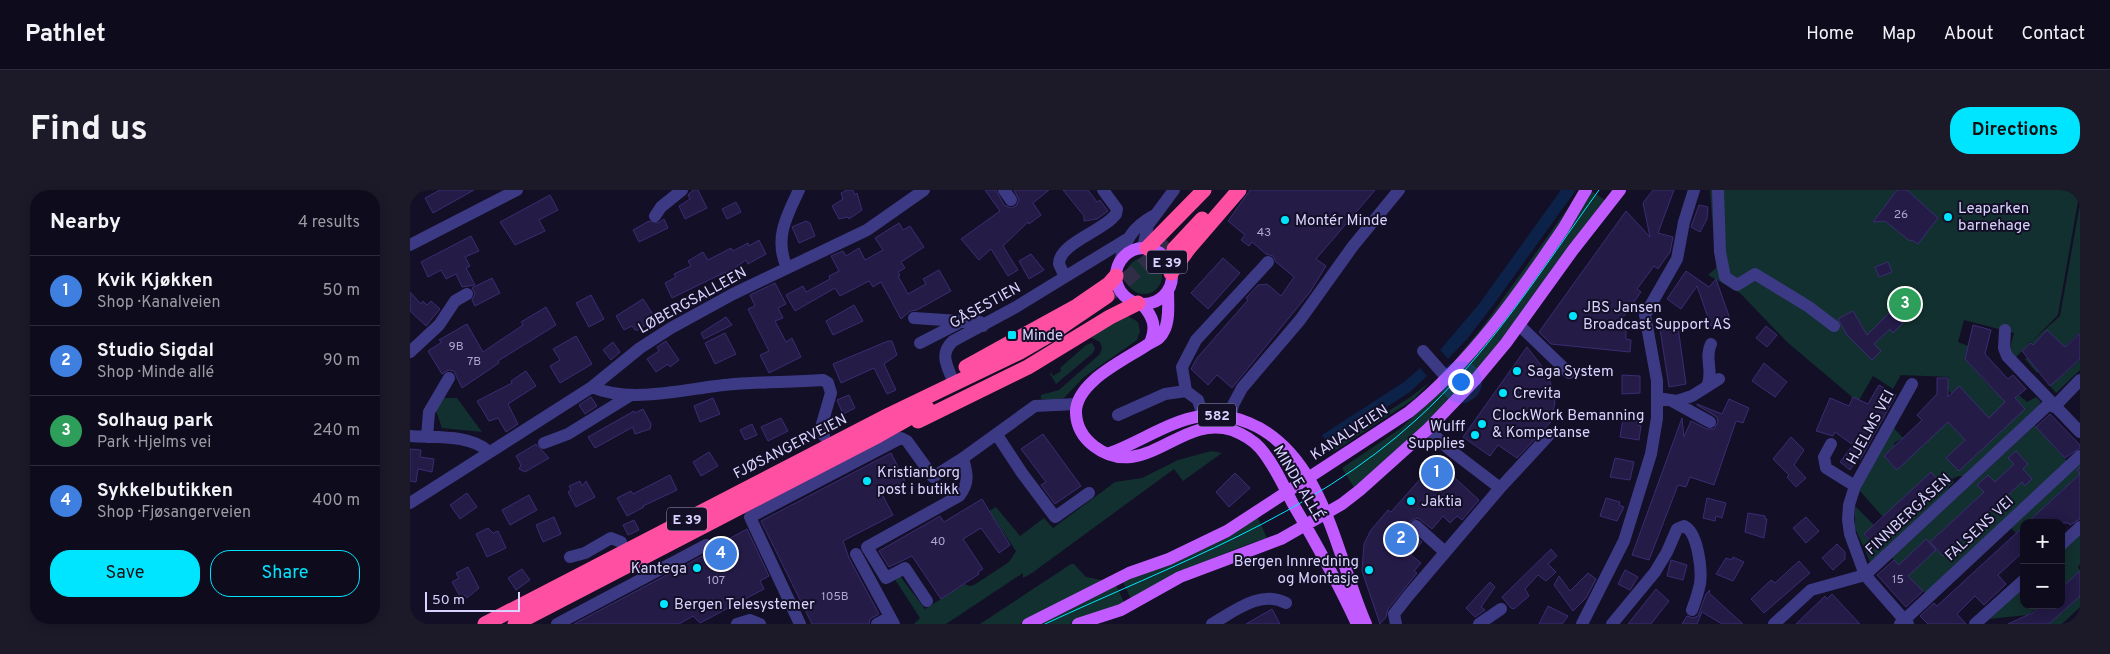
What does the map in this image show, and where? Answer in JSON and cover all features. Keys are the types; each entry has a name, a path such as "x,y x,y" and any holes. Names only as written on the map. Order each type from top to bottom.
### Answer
{"highway":[{"name":"E 39","path":"1145,248 1204,190"},
{"name":"E 39","path":"1216,190 1171,246 1227,190"},
{"name":"E 39","path":"1172,273 1190,248 1239,190"},
{"name":"E 39","path":"889,415 920,392 1077,306 1109,284 1118,269"},
{"name":"FJØSANGERVEIEN","path":"485,624 889,415 1020,352 1110,300 1024,360 937,402 879,435 515,624"},
{"name":"E 39","path":"879,435 927,417 1028,367 1110,317 1140,303"}],"main road":[{"name":"KANALVEIEN","path":"1028,624 1135,570 1168,559 1208,541 1409,412 1447,378 1475,347 1561,231 1586,190"},
{"path":"1078,624 1120,610 1180,577 1265,546 1306,526 1360,490 1428,429 1467,390 1519,325 1573,250 1620,190"},
{"name":"E 39","path":"1118,269 1132,251 1145,248 1164,257 1172,273 1168,290 1160,299 1140,303"},
{"path":"1118,269 1120,290 1131,300 1140,303 1150,314 1155,327 1150,343"},
{"path":"1076,404 1084,389 1091,382 1160,336 1166,327 1168,290"},
{"name":"MINDE ALLÉ","path":"1076,404 1077,421 1086,440 1093,446 1110,453 1132,457 1194,430 1220,428 1231,430 1252,440 1260,448 1323,555 1357,624"},
{"name":"MINDE ALLÉ","path":"1110,453 1174,424 1202,416 1231,416 1253,425 1279,443 1308,478 1326,513 1366,624"}],"street":[{"path":"410,245 516,190"},
{"path":"655,216 662,207 682,190"},
{"path":"787,268 781,254 781,238 799,190"},
{"name":"LØBERGSALLEEN","path":"410,503 488,451 592,387 640,348 670,328 787,268 867,230 924,190"},
{"path":"1065,277 1059,268 1059,259 1063,252 1102,227 1116,214 1117,209 1103,190"},
{"path":"1145,248 1145,230 1153,216 1174,190"},
{"path":"1231,416 1233,405 1242,388 1300,320 1353,246 1399,190"},
{"path":"1582,624 1624,541 1651,454 1657,398 1645,315 1677,259 1684,222 1694,190"},
{"path":"1718,190 1720,252 1726,277 1737,285 1755,274 1809,307 1834,326"},
{"path":"1118,269 1127,240 1137,226 1153,216"},
{"name":"GÅSESTIEN","path":"951,376 945,360 946,348 953,341 983,326 1127,240"},
{"path":"1202,416 1198,400 1186,391 1182,367 1196,340 1268,262"},
{"path":"410,352 439,325 455,301 467,294"},
{"path":"914,318 980,322 983,326"},
{"path":"920,343 960,322"},
{"path":"1519,325 1569,374"},
{"path":"2005,330 2004,348 2007,356 2080,432"},
{"path":"1707,386 1710,376 1707,351 1711,344"},
{"path":"1431,359 1447,378"},
{"path":"427,437 429,412 449,378"},
{"path":"1672,401 1692,396 1719,379"},
{"name":"FJØSANGERVEIEN","path":"592,387 608,393 631,395 738,384 823,380 828,383 831,393 822,424 824,436"},
{"name":"FINNBERGÅSEN","path":"1774,624 1811,590 1865,575 2080,380"},
{"name":"HJELMS VEI","path":"1904,623 1865,575 1850,534 1848,505 1855,486 1912,384"},
{"path":"1118,416 1165,394 1186,391"},
{"path":"544,443 576,429 631,395"},
{"path":"1657,398 1672,401 1710,422"},
{"path":"800,624 750,516 901,438 907,441 933,478 997,435 1035,406 1076,404"},
{"path":"1428,429 1449,449 1500,488"},
{"path":"1396,624 1394,614 1500,488 1549,434"},
{"path":"997,435 1022,473 1055,517 1089,492"},
{"path":"410,436 464,440 478,444 488,451"},
{"name":"HJELMS VEI","path":"1832,444 1824,457 1826,468 1855,486"},
{"name":"FALSENS VEI","path":"1904,623 2080,456"},
{"path":"927,601 905,568 886,578 867,547 905,524 959,496 964,490 968,476 964,458"},
{"path":"1416,526 1445,552"},
{"path":"1612,624 1655,572 1667,552 1677,529 1684,526 1693,534 1698,551 1700,582 1692,610"},
{"path":"2065,541 2080,527"},
{"path":"570,557 585,553 611,538 621,542"},
{"path":"557,624 706,545"},
{"path":"856,554 892,621 877,624"},
{"path":"1975,624 2020,584"},
{"path":"1212,624 1246,604 1266,598 1278,598 1286,603"},
{"path":"1479,624 1501,609"},
{"path":"738,624 750,620 760,624"}],"green space":[{"path":"1590,190 1609,203 1456,397 1355,489 1342,468 1400,429 1434,397"},
{"path":"1710,190 2080,190 2058,315 2015,358 2009,351 2014,333 1964,320 1958,342 1968,346 1965,359 1993,390 2015,398 2019,395 2027,402 2036,397 2041,402 2035,412 1966,477 1959,476 1952,479 1954,482 1949,487 1947,494 1871,564 1855,528 1855,506 1874,525 1864,535 1877,548 1943,486 1931,473 1883,517 1859,490 1893,427 1903,438 1894,443 1895,445 1889,451 1892,455 1888,460 1897,470 1959,401 1946,388 1949,377 1901,375 1893,389 1873,376 1858,402 1787,342 1740,293 1708,275 1716,268"},
{"path":"1580,191 1553,236 1524,278 1459,359 1454,361 1484,325"},
{"path":"2080,204 2080,332 2037,373 2025,359 2039,352 2031,342 2060,316"},
{"path":"1144,258 1151,259 1157,263 1161,269 1161,283 1157,289 1151,293 1144,294 1137,293 1131,289 1127,283 1126,276 1127,269 1131,263 1137,259"},
{"path":"1128,316 1138,322 1140,331 1137,340 1084,377 1064,398 1056,400 1041,399 1041,395 1059,390 1100,354 1102,348 1100,342 1088,336"},
{"path":"1092,343 1095,348 1093,353 1056,384 1050,374 1051,372 1053,376 1061,371 1060,368 1086,345"},
{"path":"2080,360 2080,370 2056,393 2050,386"},
{"path":"1430,382 1414,399 1333,452 1330,448 1409,398"},
{"path":"443,398 457,398 482,432 442,428 436,411"},
{"path":"2035,425 2067,461 1925,593 1892,558"},
{"path":"1211,451 1222,453 1183,481 1174,469 1032,573 1023,578 1023,573 946,624 914,624 920,618 894,578 900,576 925,609 965,584 969,586 974,585 1009,562 1016,551 989,511 996,507 1020,536 1044,518 1053,528 1115,482 1142,478 1178,460"},
{"path":"2080,463 2080,474 2031,519 2021,519"},
{"path":"1257,516 1267,538 1198,565 1132,601 1122,580"},
{"path":"2020,520 2020,530 2016,533 2011,528"},
{"path":"2080,531 2080,564 2078,567 2080,571 2065,584 2065,564 2065,545"},
{"path":"1071,564 1074,564 1086,577 1102,580 1074,599 1020,624 980,624"},
{"path":"1115,583 1125,604 1070,624 1036,624"},
{"path":"2020,589 2020,609 2036,609 2027,615 1989,619"},
{"path":"2080,596 2080,607 2062,624 2049,624"}],"water":[{"path":"1561,190 1576,190 1494,304 1468,338 1448,359 1440,350 1479,304"},
{"path":"1420,368 1427,376 1410,392 1328,445 1322,435 1404,382"}],"building":[{"path":"440,190 474,190 433,213 425,198"},
{"path":"693,190 698,190 707,208 685,219 679,206 690,199 688,195"},
{"path":"853,190 855,195 857,193 862,210 849,219 848,217 839,219 832,206 843,199 841,193"},
{"path":"985,190 996,190 1004,205 1011,208 1016,206 1019,200 1014,190 1049,190 1033,203 1041,215 1029,224 1028,222 1003,246 1018,270 1008,276 991,249 979,260 961,239 1000,211"},
{"path":"1063,190 1088,190 1097,202 1100,200 1108,211 1097,219 1084,221 1084,216"},
{"path":"1250,190 1375,190 1316,259 1326,266 1310,292 1232,388 1217,375 1208,385 1191,369 1197,358 1248,300 1246,298 1258,285 1267,284 1281,296 1294,277 1276,262 1273,256 1266,254 1252,242 1249,246 1241,240 1245,235 1228,221"},
{"path":"1653,190 1674,190 1658,233 1673,237 1670,252 1658,269 1654,266 1637,289 1641,292 1616,327 1626,328 1626,339 1631,340 1630,352 1551,344 1539,332 1626,211 1650,237 1643,203"},
{"path":"1897,190 1907,190 1938,218 1918,244 1912,240 1910,241 1885,221 1873,222"},
{"path":"550,195 558,210 539,220 545,231 515,245 500,222"},
{"path":"736,202 741,212 727,219 722,209"},
{"path":"1699,205 1708,207 1707,219 1700,232 1691,227"},
{"path":"664,219 668,228 639,242 633,230 649,221 658,223"},
{"path":"806,221 810,223 815,236 799,243 792,227"},
{"path":"899,223 903,230 910,226 924,247 901,262 905,268 898,272 900,275 898,276 908,294 926,284 923,279 939,270 951,291 917,310 910,311 901,319 881,282 873,287 869,281 840,296 835,288 795,311 786,295 803,286 806,292 830,279 829,276 839,271 831,256 843,251 846,256 859,248 865,260 883,250 875,238"},
{"path":"471,236 479,251 465,257 470,266 466,268 475,285 462,287 456,274 446,279 441,270 428,277 421,262"},
{"path":"759,240 766,254 748,264 746,260 726,274 726,272 672,298 665,283 676,277 674,274 691,266 688,261 703,252 708,260 731,248 733,251 748,243 749,246"},
{"path":"1031,254 1044,270 1029,279 1019,261"},
{"path":"1223,258 1240,273 1208,309 1191,293"},
{"path":"1888,262 1892,272 1879,277 1875,267"},
{"path":"1686,271 1709,287 1716,279 1730,319 1711,326 1697,286 1681,309 1667,299"},
{"path":"492,278 500,293 475,306 472,300 475,294 472,288"},
{"path":"775,283 786,304 778,308 783,318 775,321 786,342 792,338 801,357 769,373 760,355 769,351 748,309 755,306 750,295"},
{"path":"410,292 421,304 423,301 427,305 431,301 440,309 426,326 410,311"},
{"path":"591,295 604,319 589,327 576,303"},
{"path":"643,299 656,319 638,330 635,330 632,326 624,330 616,316"},
{"path":"854,305 863,321 833,335 826,321"},
{"path":"546,307 556,325 498,361 499,363 462,388 454,371 449,370 442,374 428,351 442,342 439,340 467,324 483,352 523,325 521,322"},
{"path":"1853,311 1867,335 1891,311 1903,323 1893,333 1890,329 1874,344 1881,351 1872,360 1847,335 1838,319"},
{"path":"726,317 732,325 704,339 701,333"},
{"path":"1973,325 1991,330 1985,354 2008,379 2013,375 2026,389 2015,398 2025,409 1959,471 1946,458 1965,440 1948,422 1897,470 1884,456 1922,420 1917,415 1937,394 1937,378 1948,378 1948,397 1959,386 1989,418 2005,402 1965,359"},
{"path":"1766,326 1777,335 1767,347 1756,338"},
{"path":"1678,327 1686,384 1669,387 1660,329"},
{"path":"2047,330 2065,347 2080,333 2080,359 2050,386 2022,351 2031,343 2033,345"},
{"path":"725,333 736,354 715,364 705,343"},
{"path":"576,336 592,364 560,383 550,366 560,360 553,349"},
{"path":"666,341 679,360 670,367 668,364 656,372 647,359 659,351 657,347"},
{"path":"892,341 897,355 884,364 896,390 887,394 874,368 841,383 833,364"},
{"path":"613,342 620,352 611,360 603,350"},
{"path":"1527,347 1547,373 1551,384 1555,402 1551,422 1517,458 1498,445 1490,456 1463,437"},
{"path":"1764,363 1787,382 1775,397 1752,381"},
{"path":"526,371 536,386 508,404 518,424 506,432 498,418 489,421 477,401 512,383 511,381"},
{"path":"1622,375 1640,376 1640,393 1622,394"},
{"path":"1879,385 1896,395 1860,460 1858,459 1850,470 1840,462 1853,445 1835,432 1833,436 1816,431 1830,398 1849,406 1853,397 1868,404"},
{"path":"849,395 855,408 843,414 837,400"},
{"path":"591,397 597,406 585,414 579,405"},
{"path":"713,398 720,414 700,422 694,406"},
{"path":"1729,399 1749,408 1743,423 1736,421 1714,485 1690,477 1686,487 1678,485 1649,560 1632,555 1682,418 1684,437 1691,421 1707,429 1714,429 1718,422 1717,417 1697,404 1722,414"},
{"path":"643,409 651,424 650,429 635,434 633,427 595,448 588,437 634,411 635,413"},
{"path":"2050,414 2080,445 2080,448 2065,458 2036,427"},
{"path":"781,418 788,431 768,441 761,427"},
{"path":"1623,419 1639,422 1638,425 1641,426 1639,440 1620,437"},
{"path":"752,424 757,435 745,440 740,430"},
{"path":"1043,434 1081,486 1055,504 1041,485 1046,482 1021,449"},
{"path":"1791,437 1804,450 1794,465 1806,478 1796,487 1787,477 1789,475 1773,459"},
{"path":"536,444 549,458 525,472 519,469 521,465 516,456"},
{"path":"410,449 421,450 420,457 434,459 432,472 418,469 416,482 410,481"},
{"path":"2016,451 2028,464 2023,469 2032,479 2025,486 2022,482 1943,556 1930,542 1984,492 1977,485 1988,475 1995,482 2014,464 2008,458"},
{"path":"709,452 718,466 701,476 693,462"},
{"path":"891,453 905,481 882,494 893,515 843,541 849,558 879,614 870,619 869,624 812,624 761,521"},
{"path":"1615,458 1634,462 1630,480 1610,477"},
{"path":"1438,466 1445,469 1479,500 1462,520 1457,516 1450,523 1443,516 1432,529 1418,518 1410,521 1408,529 1422,542 1411,555 1421,563 1414,571 1417,573 1388,609 1386,617 1380,624 1362,571 1364,544 1371,530 1388,510 1391,512 1429,469"},
{"path":"1931,472 1943,486 1877,548 1864,534"},
{"path":"1235,473 1250,488 1229,507 1216,492"},
{"path":"2080,474 2080,519 2070,525 2065,523 2065,519 2031,519"},
{"path":"670,475 677,490 627,516 617,498 631,491 633,494"},
{"path":"580,481 582,486 586,481 595,497 576,507 568,492 571,490 569,486"},
{"path":"467,493 477,507 460,519 450,505"},
{"path":"529,495 537,510 510,525 502,510"},
{"path":"1606,498 1620,502 1619,505 1624,507 1617,521 1600,516"},
{"path":"1707,498 1726,503 1722,518 1716,516 1715,521 1703,518"},
{"path":"982,499 1010,545 999,553 981,528 963,539 983,569 978,572 979,574 941,599 912,556 889,567 879,551 940,516 944,522"},
{"path":"1748,513 1765,516 1765,519 1767,519 1764,538 1745,532"},
{"path":"554,517 561,534 543,542 536,525"},
{"path":"1806,517 1819,531 1806,543 1793,528"},
{"path":"634,520 639,530 628,535 623,525"},
{"path":"488,528 493,533 498,531 506,548 487,557 476,534"},
{"path":"747,529 769,576 760,581 764,589 700,623 693,616 679,624 574,624 710,552 714,547"},
{"path":"2020,530 2020,555 1998,575 2006,584 1984,605 1975,596 1957,614 1966,624 1928,624 1920,616 1934,603 1937,606"},
{"path":"1926,539 1936,550 1908,576 1923,591 1906,607 1877,575 1894,560 1899,565"},
{"path":"1837,544 1845,552 1845,559 1833,570 1822,558"},
{"path":"1551,549 1557,556 1548,564 1556,572 1546,581 1538,575 1525,589 1529,596 1514,609 1511,608 1502,597"},
{"path":"1733,557 1744,562 1733,581 1716,574 1726,558 1732,560"},
{"path":"1671,560 1687,565 1683,580 1667,576"},
{"path":"1799,561 1810,573 1764,613 1751,599 1771,580 1775,583"},
{"path":"468,567 479,588 467,598 465,595 461,598 452,582 459,578 456,573"},
{"path":"522,569 530,580 516,590 508,578"},
{"path":"1625,570 1638,577 1630,590 1618,584"},
{"path":"2080,571 2080,596 2049,624 2008,624 2037,609 2065,609 2065,584"},
{"path":"1588,573 1596,579 1586,598 1573,611 1554,585 1559,576 1570,591"},
{"path":"1490,582 1495,587 1481,607 1485,610 1475,617 1466,608"},
{"path":"1656,589 1669,601 1651,624 1628,624"},
{"path":"1710,590 1709,593 1743,624 1722,624 1702,612 1697,624 1682,624 1687,616 1693,618 1698,616 1706,594"},
{"path":"1832,594 1860,624 1796,624 1825,596 1827,599"},
{"path":"1548,606 1568,616 1562,624 1539,624"},
{"path":"1272,609 1280,624 1246,624"}],"tunnel":[{"path":"1107,296 1169,243"}],"tram line":[{"path":"1045,624 1239,536 1332,484 1375,454 1416,420 1491,339 1514,310 1599,190"},
{"path":"2077,624 2080,621"}],"place":[{"name":"Leaparken barnehage","path":"1948,217"},
{"name":"Montér Minde","path":"1285,220"},
{"name":"Solhaug park","path":"1905,304"},
{"name":"JBS Jansen Broadcast Support AS","path":"1573,316"},
{"name":"Minde","path":"1012,335"},
{"name":"Saga System","path":"1517,371"},
{"name":"Crevita","path":"1503,393"},
{"name":"ClockWork Bemanning & Kompetanse","path":"1482,424"},
{"name":"Wulff Supplies","path":"1475,435"},
{"name":"Kvik Kjøkken","path":"1437,473"},
{"name":"Kristianborg post i butikk","path":"867,481"},
{"name":"Jaktia","path":"1411,501"},
{"name":"Studio Sigdal","path":"1401,539"},
{"name":"Sykkelbutikken","path":"721,554"},
{"name":"Kantega","path":"697,568"},
{"name":"Bergen Innredning og Montasje","path":"1369,570"},
{"name":"Bergen Telesystemer","path":"664,604"}]}
